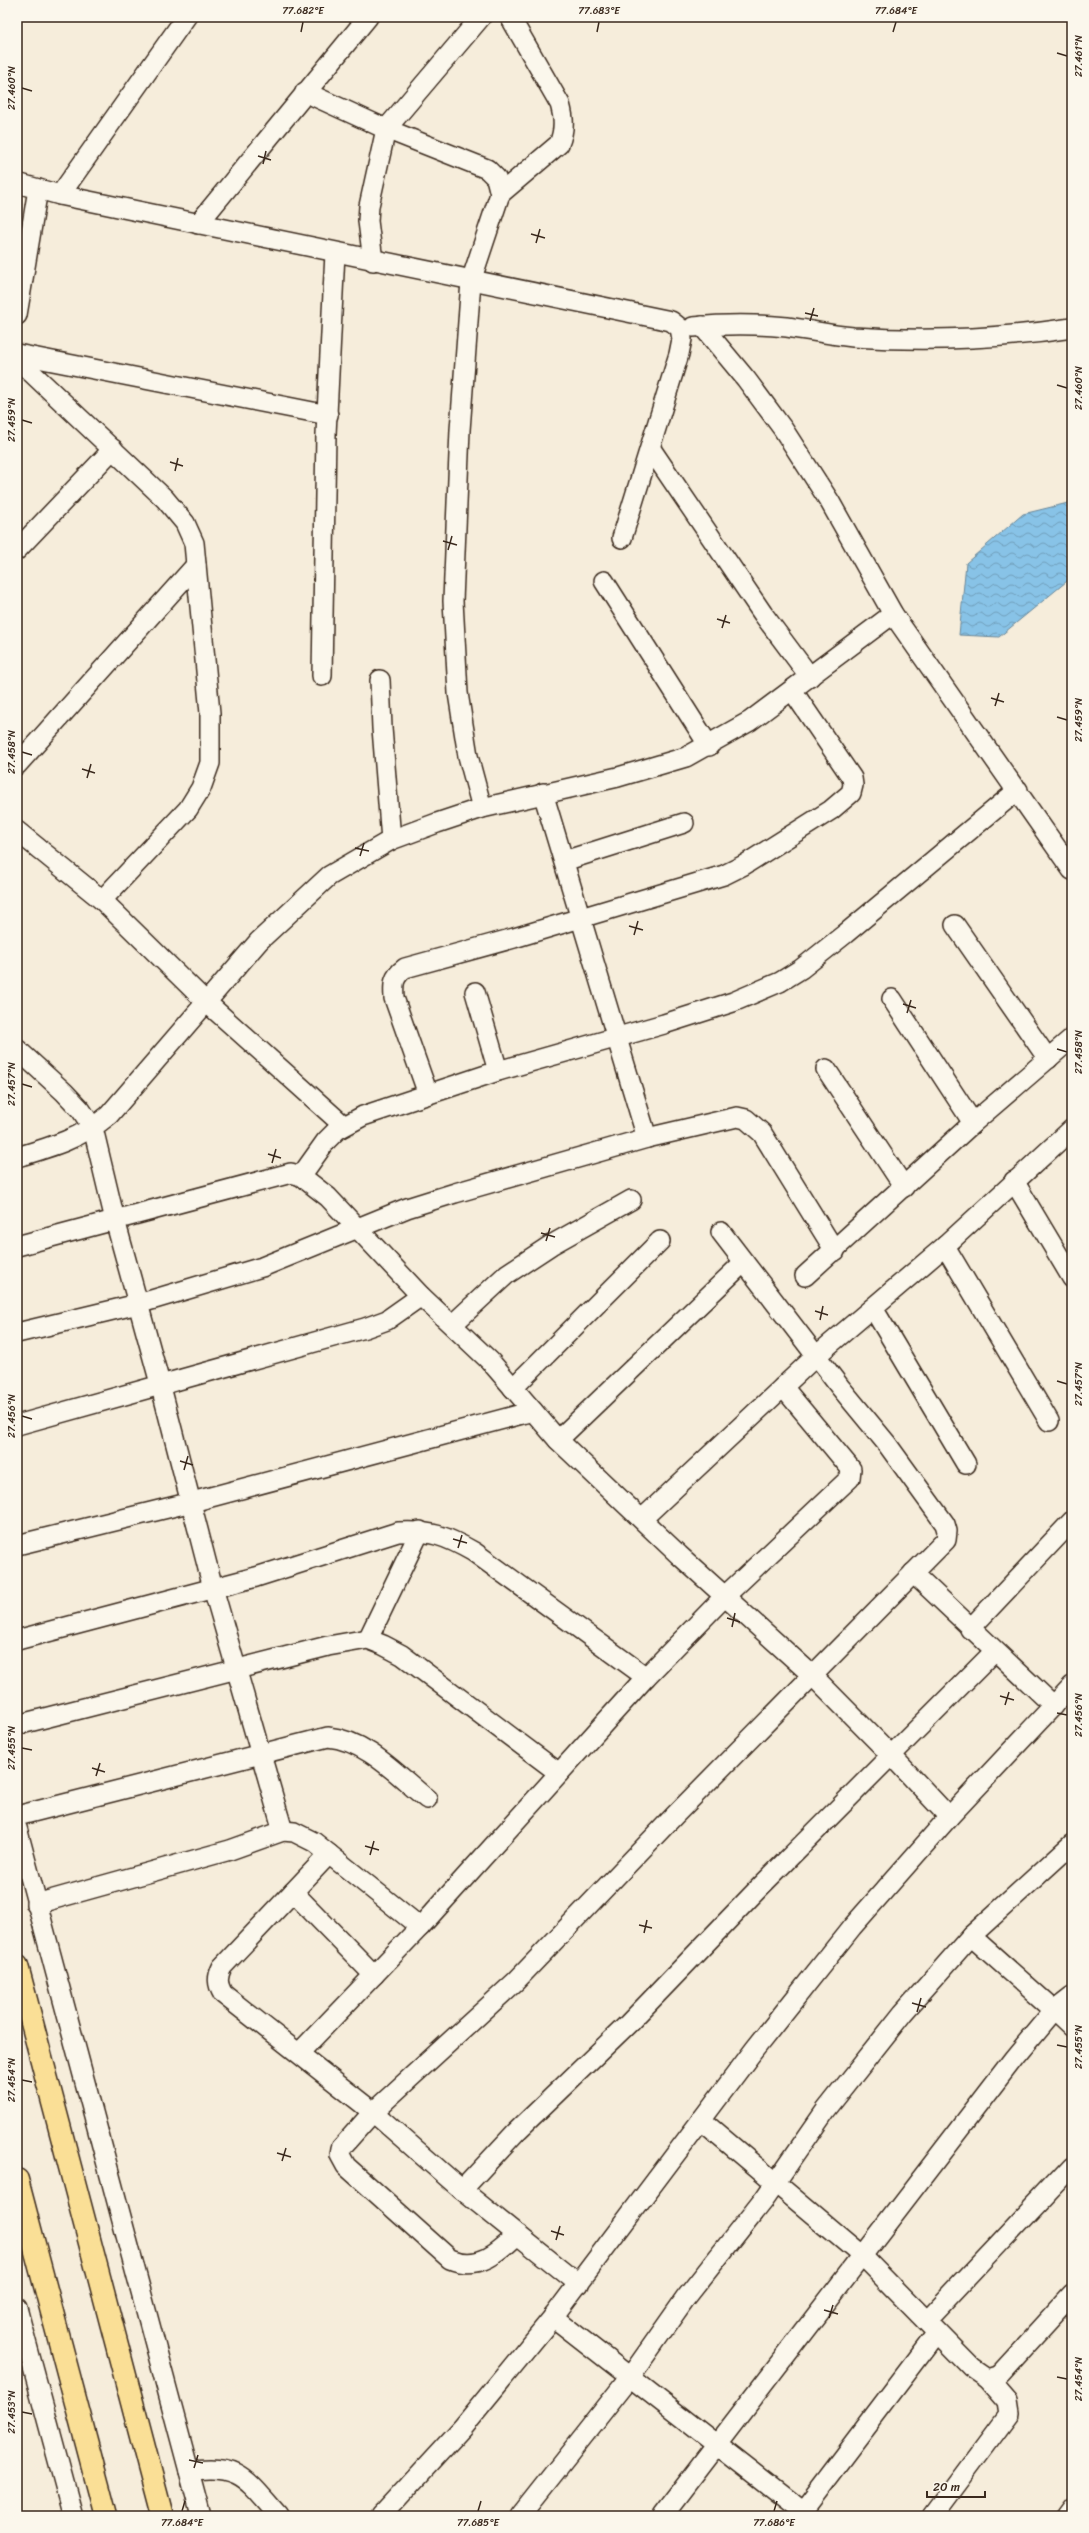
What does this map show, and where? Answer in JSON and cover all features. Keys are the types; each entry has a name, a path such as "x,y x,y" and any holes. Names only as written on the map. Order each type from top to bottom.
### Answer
{"highway":[{"path":"17,1966 162,2516"},
{"path":"17,2180 106,2516"}],"street":[{"path":"60,195 186,17"},
{"path":"198,224 368,17"},
{"path":"373,260 368,221 369,206 386,129 481,17"},
{"path":"482,808 463,730 454,645 456,515 471,281 500,194 559,144 563,133 564,119 560,104 510,17"},
{"path":"305,92 386,129 486,169 496,178 500,194"},
{"path":"17,183 60,195 335,253 671,321 680,328 682,339 679,354 651,449 622,538"},
{"path":"17,314 38,189"},
{"path":"322,676 322,576 335,253"},
{"path":"680,328 737,324 786,327 852,337 922,340 987,338 1072,328"},
{"path":"702,326 746,379 783,429 830,502 893,614 1018,790 1072,870"},
{"path":"17,354 328,415"},
{"path":"17,359 165,499 185,523 194,543 210,713 210,763 201,788 188,809 102,900"},
{"path":"651,449 763,614 810,677"},
{"path":"17,550 113,450"},
{"path":"17,766 196,565"},
{"path":"604,581 709,746"},
{"path":"17,1157 74,1139 93,1128 109,1115 205,1001 258,941 301,899 329,876 391,840 482,808 656,767 686,757 709,746 750,721 893,614"},
{"path":"380,680 382,728 391,840"},
{"path":"428,1094 394,998 393,984 396,974 417,963 514,938 724,875 762,854 831,810 848,796 854,785 852,778 792,690"},
{"path":"301,1176 326,1140 343,1125 362,1116 498,1071 618,1038 733,1002 780,982 801,969 1018,790"},
{"path":"543,793 647,1138"},
{"path":"564,861 684,823"},
{"path":"17,831 102,900 205,1001 343,1125"},
{"path":"955,925 1048,1059"},
{"path":"475,992 498,1071"},
{"path":"892,999 974,1123"},
{"path":"805,1276 835,1251 974,1123 1072,1038"},
{"path":"17,1049 64,1092 81,1110 93,1128 114,1220 192,1502 213,1588 283,1831"},
{"path":"826,1069 904,1188"},
{"path":"17,1333 138,1304 262,1267 332,1240 356,1228 406,1208 455,1193 647,1138 737,1117 746,1119 762,1133 835,1251"},
{"path":"642,1520 816,1356 945,1246 1072,1129"},
{"path":"17,1246 291,1173 301,1176 328,1197 421,1296 490,1361 558,1440 642,1520 812,1675 891,1755 949,1817"},
{"path":"1014,1181 1072,1278"},
{"path":"452,1324 507,1274 551,1245 631,1200"},
{"path":"518,2234 497,2253 474,2263 461,2264 450,2259 342,2160 341,2148 373,2112 516,1981 812,1675 946,1540 947,1531 945,1524 888,1444 816,1356 721,1232"},
{"path":"512,1388 660,1241"},
{"path":"945,1246 1049,1421"},
{"path":"558,1440 744,1262"},
{"path":"17,1425 161,1387 365,1328 387,1320 421,1296"},
{"path":"873,1308 966,1464"},
{"path":"299,2053 420,1927 646,1677 726,1596 850,1478 851,1469 783,1387"},
{"path":"17,1545 192,1502 533,1411"},
{"path":"970,1629 1072,1521"},
{"path":"17,1640 213,1588 398,1532 420,1531 446,1536 474,1552 646,1677"},
{"path":"368,1639 420,1531"},
{"path":"913,1573 994,1652 1054,1706"},
{"path":"17,1725 328,1646 368,1639 383,1644 402,1655 559,1773"},
{"path":"462,2190 516,2132 628,2024 758,1889 994,1652"},
{"path":"381,2516 462,2428 579,2284 701,2120 830,1954 949,1817 1072,1686"},
{"path":"17,1816 260,1753 312,1740 328,1738 344,1739 366,1749 426,1799"},
{"path":"17,1828 36,1904 201,2516"},
{"path":"36,1904 230,1850 283,1831 303,1835 420,1927"},
{"path":"520,2516 630,2377 685,2299 776,2182 826,2110 903,2013 970,1936 1072,1844"},
{"path":"329,1854 222,1967 218,1980 219,1987 223,1994 373,2112 462,2190 579,2284"},
{"path":"293,1892 374,1975"},
{"path":"970,1936 1072,2027"},
{"path":"662,2516 1014,2058 1054,2010 1072,1996"},
{"path":"701,2120 776,2182 861,2256 971,2367 987,2378 1007,2401 1010,2414 933,2516"},
{"path":"552,2317 803,2514 932,2327 1072,2166"},
{"path":"987,2378 1000,2374 1072,2295"},
{"path":"17,2308 73,2516"},
{"path":"189,2471 211,2467 228,2470 238,2474 279,2516"},
{"path":"1066,2516 1072,2508"}],"water":[{"path":"1072,502 1072,577 999,637 959,635 966,563 1023,514"}]}
